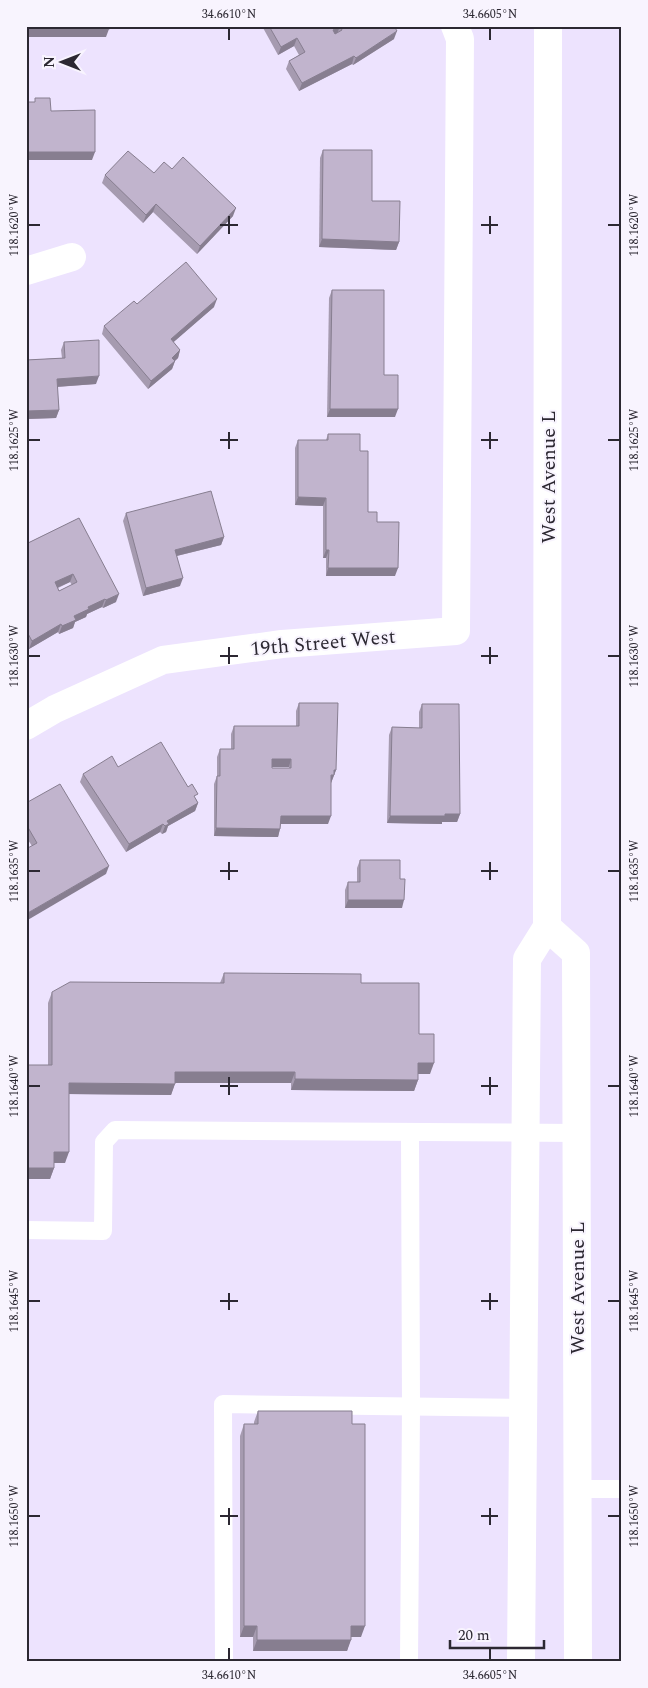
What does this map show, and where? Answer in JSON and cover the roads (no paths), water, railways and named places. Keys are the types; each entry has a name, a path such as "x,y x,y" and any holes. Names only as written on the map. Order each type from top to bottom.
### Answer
{"main road":[{"name":"19th Street West","path":"26,726 55,708 163,660 282,644 456,631 460,39 455,26"},
{"name":"West Avenue L","path":"548,26 548,927 576,954 578,1662"},
{"path":"26,271 72,258"},
{"path":"521,1662 527,960 548,927"}],"lane":[{"path":"26,1230 103,1231 104,1142 114,1130 576,1133"},
{"path":"409,1662 412,1407 410,1132"},
{"path":"224,1662 223,1404 524,1408"},
{"path":"577,1489 622,1489"}]}
